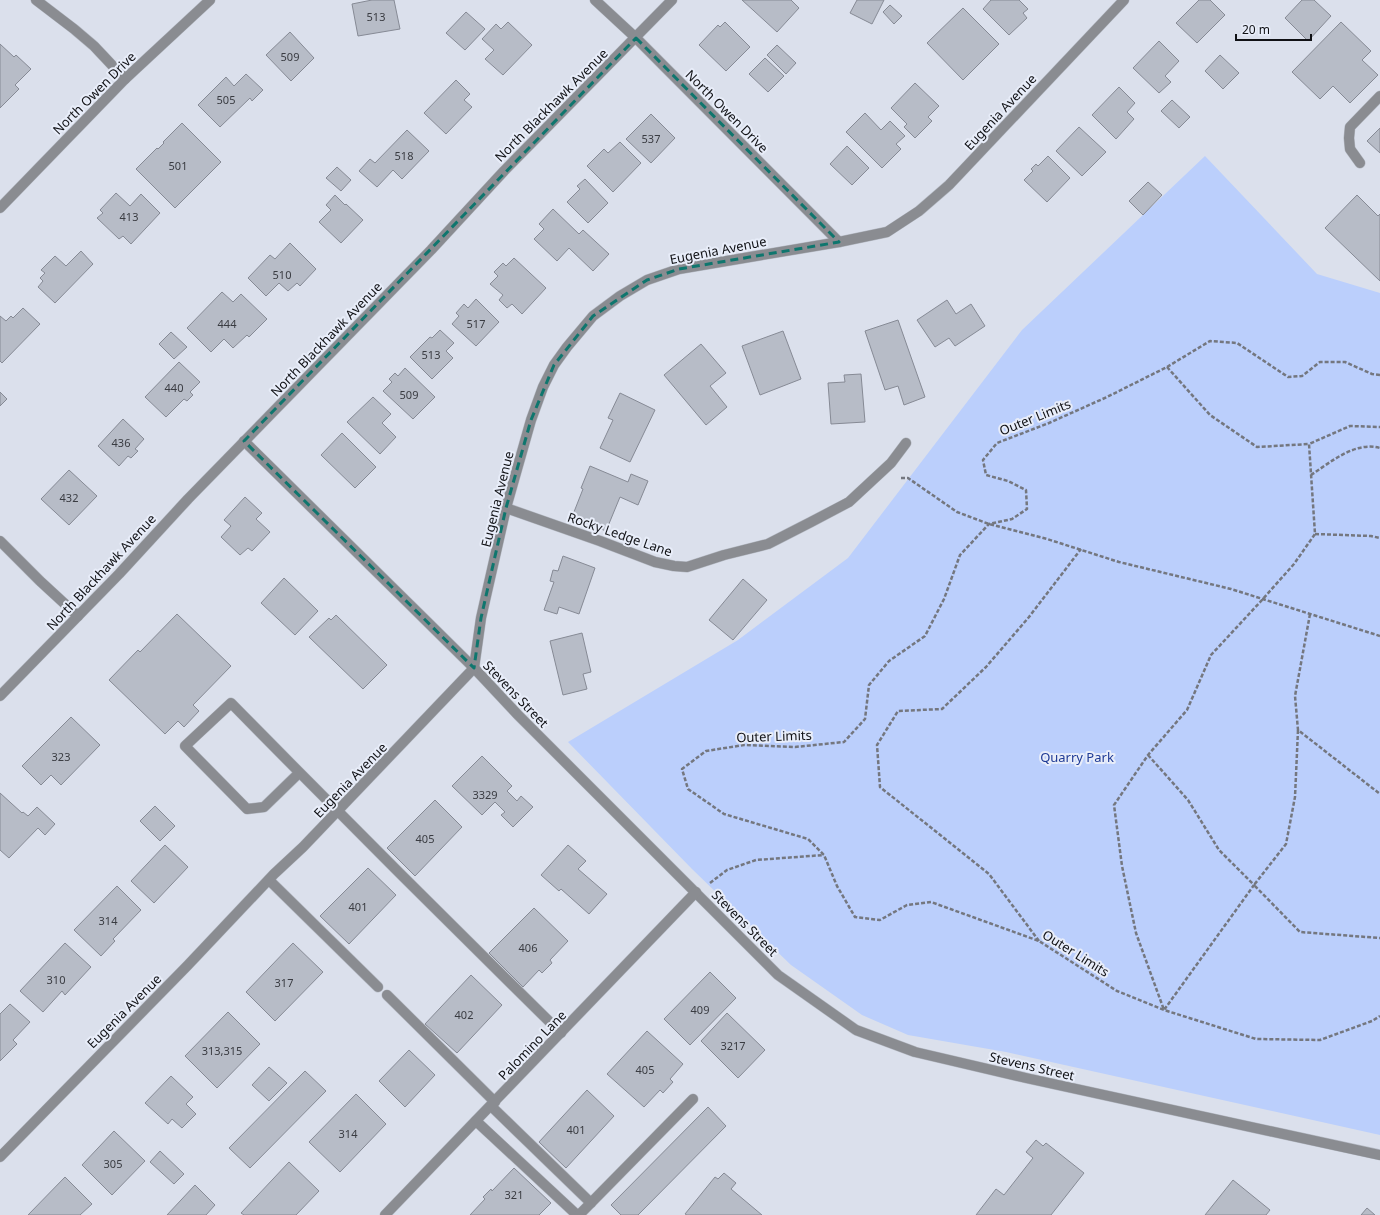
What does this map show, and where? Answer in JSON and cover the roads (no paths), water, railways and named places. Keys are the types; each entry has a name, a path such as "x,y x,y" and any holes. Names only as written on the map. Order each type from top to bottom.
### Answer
{"street":[{"path":"36,0 74,28 126,79"},
{"name":"North Owen Drive","path":"0,208 126,79 210,0"},
{"name":"North Owen Drive","path":"595,0 636,38 839,242"},
{"name":"North Blackhawk Avenue","path":"0,696 504,171 672,0"},
{"name":"Eugenia Avenue","path":"0,1157 338,811 474,668 481,618 506,508 531,420 554,365 567,347 594,316 620,296 647,280 679,269 839,242 887,232 919,211 949,186 1124,0"},
{"path":"1360,163 1350,148 1350,127 1380,96"},
{"name":"Stevens Street","path":"244,442 474,668 518,715 778,975 856,1030 915,1052 1026,1078 1380,1155"},
{"name":"Rocky Ledge Lane","path":"506,508 600,540 655,562 687,567 724,555 768,544 848,502 891,463 906,443"},
{"path":"0,541 35,577 78,616"},
{"path":"299,773 264,807 247,809 185,746 230,703 561,1034"},
{"path":"269,880 378,987"},
{"name":"Palomino Lane","path":"385,1215 561,1034 696,892"},
{"path":"387,995 591,1203"},
{"path":"476,1121 578,1215 693,1099"}],"park label":[{"name":"Quarry Park","path":"1077,757"}]}
